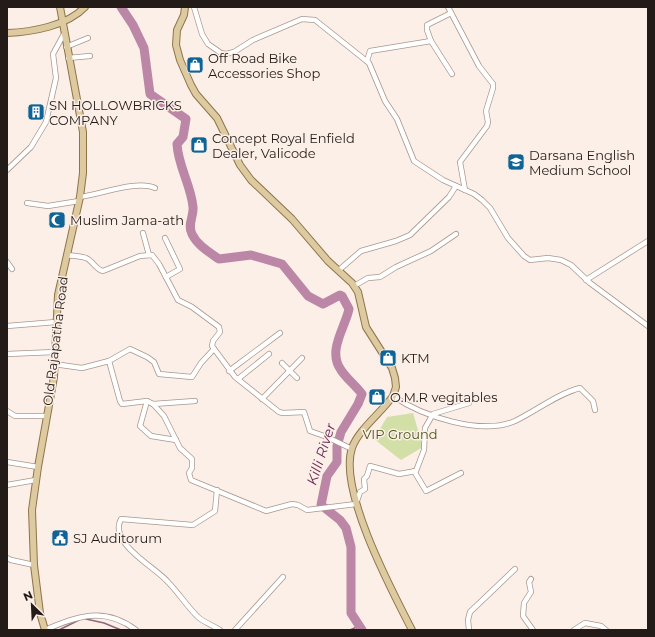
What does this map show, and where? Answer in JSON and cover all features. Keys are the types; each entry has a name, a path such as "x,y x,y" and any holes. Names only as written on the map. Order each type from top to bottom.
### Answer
{"main road":[{"name":"Old Rajapatha Road","path":"45,630 40,613 34,565 32,510 54,364 58,295 80,199 83,173 83,132 68,58 60,7"},
{"path":"7,33 21,33 63,22 86,7"},
{"path":"185,7 184,15 177,30 176,45 180,60 196,94 217,118 240,165 251,180 292,219 328,261 340,270 354,286 361,300 366,327 392,368 396,378 396,387 393,396 355,440 352,450 350,472 356,504 375,551 412,630"}],"street":[{"path":"194,7 202,34 208,44 221,54 234,52 253,40 302,19 309,18 315,20 367,61 373,69 385,101 397,119 414,161 456,186 474,194 490,208 508,238 524,256 530,260 548,258 561,260 571,265 586,280 648,326"},
{"path":"448,7 479,66 493,84 486,112 488,122 487,126 460,162 464,190"},
{"path":"451,13 427,26 427,30 431,41 452,74"},
{"path":"7,170 31,147 46,122 56,78 53,54 65,32"},
{"path":"66,47 88,38"},
{"path":"367,61 370,51 431,41"},
{"path":"68,58 90,56"},
{"path":"27,203 48,206 130,186 147,185 155,188"},
{"path":"340,270 361,251 396,241 410,235 449,197 456,186"},
{"path":"143,233 149,255"},
{"path":"354,286 368,278 380,277 396,267 431,251 456,234"},
{"path":"165,238 180,269 166,277"},
{"path":"586,280 648,241"},
{"path":"67,255 85,257 99,270 103,271 140,256 149,255 155,258 178,300 192,307 219,327 220,332 213,341 214,349 229,371 279,412 302,411 306,414 310,431 327,437 352,450"},
{"path":"7,262 12,269"},
{"path":"7,326 56,322"},
{"path":"229,371 280,333"},
{"path":"54,364 82,368 109,361 130,349 154,362 159,374 192,377 201,363 214,349"},
{"path":"7,354 55,352"},
{"path":"238,379 269,354"},
{"path":"262,399 302,358"},
{"path":"109,361 121,403 147,401 153,404 164,416 180,448 192,459 192,468 189,473 191,480 266,511 292,504 298,505 307,510 356,504 360,492 365,490 364,479 367,476 370,466 399,474 416,471 424,450 425,428 432,414 469,404"},
{"path":"282,362 297,378"},
{"path":"393,396 409,406 432,414 466,425 486,427 513,422 580,388 593,401 595,410"},
{"path":"147,401 140,426 151,436 176,440"},
{"path":"153,404 195,401"},
{"path":"7,411 16,416 46,416"},
{"path":"7,462 38,467"},
{"path":"414,471 426,491 461,473"},
{"path":"7,485 36,480"},
{"path":"217,490 214,512 193,525 138,522 124,518 121,519 119,526 120,535 130,551 167,581 198,617 220,630"},
{"path":"7,558 34,565"},
{"path":"469,630 468,620 470,612 515,569"},
{"path":"234,630 283,577"},
{"path":"531,579 529,582 531,592 524,603 523,616 533,630"},
{"path":"45,630 78,616 90,615 108,616 136,630"},
{"path":"574,630 585,623 601,626 606,630"}],"green space":[{"name":"VIP Ground","path":"413,413 423,447 401,460 374,439 387,417"}],"waterway":[{"name":"Killi River","path":"121,7 133,25 144,48 150,94 186,119 183,137 177,144 180,160 192,199 193,211 190,227 197,242 219,259 251,255 282,264 308,296 323,304 340,295 349,309 336,347 337,363 345,376 362,394 358,404 341,432 337,446 337,462 327,476 321,505 340,520 346,528 351,547 351,613 362,630"},
{"path":"86,619 104,623 121,630"},
{"path":"59,630 79,620"},
{"path":"350,630 359,626"}],"place":[{"name":"Off Road Bike Accessories Shop","path":"195,65"},
{"name":"SN HOLLOWBRICKS COMPANY","path":"36,112"},
{"name":"Concept Royal Enfield Dealer, Valicode","path":"199,145"},
{"name":"Darsana English Medium School","path":"516,162"},
{"name":"Muslim Jama-ath","path":"57,220"},
{"name":"KTM","path":"388,358"},
{"name":"O.M.R vegitables","path":"377,397"},
{"name":"SJ Auditorum","path":"60,538"}]}
